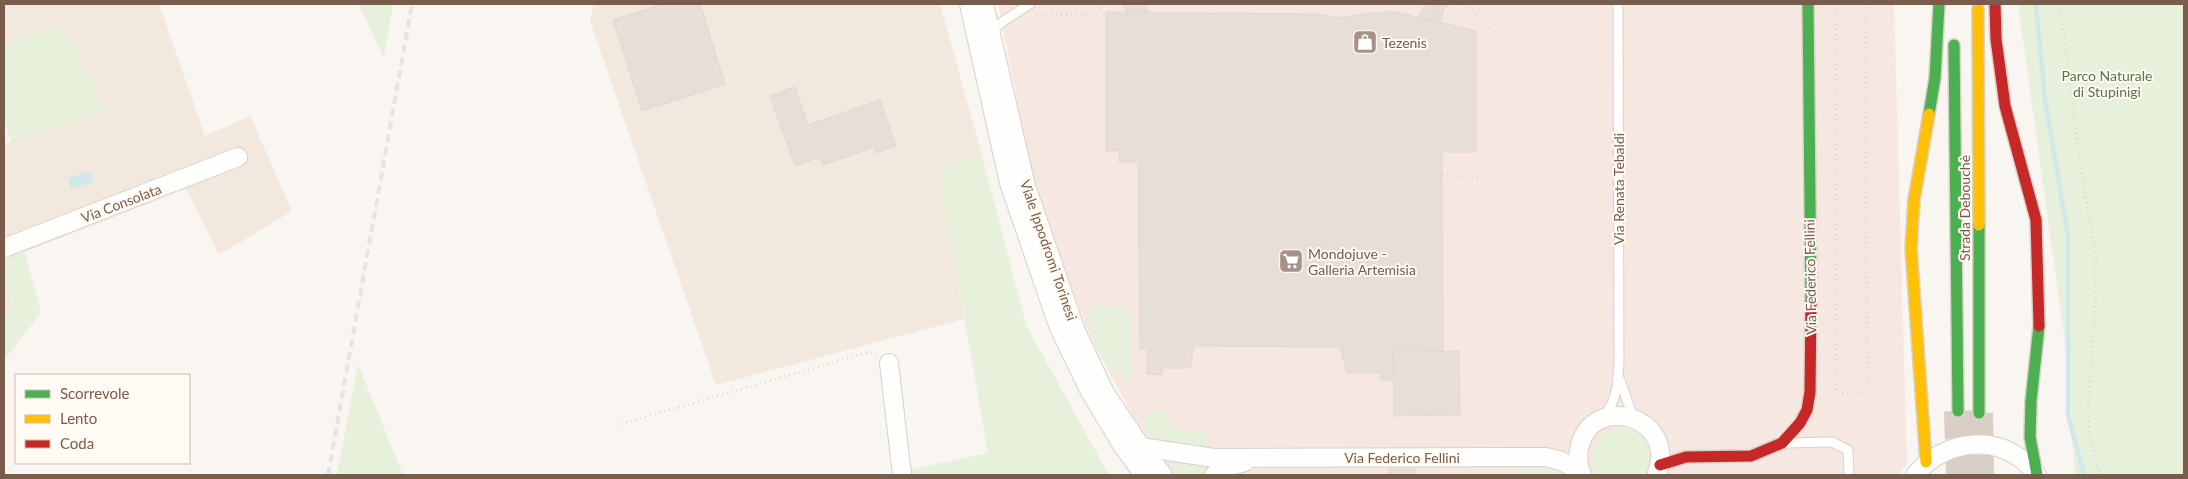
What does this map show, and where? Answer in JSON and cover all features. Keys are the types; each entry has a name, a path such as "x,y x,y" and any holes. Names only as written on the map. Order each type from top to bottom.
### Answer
{"main road":[{"name":"Via Federico Fellini","path":"1658,470 1686,457 1752,456 1782,443 1800,423 1807,410 1810,392 1808,4"},
{"path":"1920,469 1911,248 1914,200 1936,78 1939,4"},
{"name":"Strada Debouchè","path":"1978,4 1979,413"},
{"path":"1995,4 1996,39 2006,106 2036,220 2040,319 2031,401 2030,437 2037,475"},
{"name":"Strada Debouchè","path":"1954,34 1958,411"}],"street":[{"name":"Viale Ippodromi Torinesi","path":"969,4 1010,183 1059,328 1089,390 1122,445 1144,475"},
{"name":"Viale Ippodromi Torinesi","path":"984,4 1026,186 1076,331 1105,393 1140,447 1163,475"},
{"name":"Via Consolata","path":"4,248 238,158"},
{"path":"888,363 902,475"},
{"path":"1602,419 1612,416 1633,417 1648,427 1658,443 1658,470"},
{"name":"Via Federico Fellini","path":"1140,447 1202,457 1546,457 1570,449 1581,440 1593,424 1602,419"},
{"path":"1581,440 1578,450 1581,473"},
{"name":"Via Federico Fellini","path":"1658,443 1686,457"},
{"path":"1920,469 1948,449 1974,444 1998,447 2020,458 2037,475"},
{"name":"Via Federico Fellini","path":"1546,457 1572,466 1581,473"},
{"name":"Via Federico Fellini","path":"1214,475 1226,467 1259,458"}],"lane":[{"path":"991,32 1012,15 1030,4"},
{"name":"Via Renata Tebaldi","path":"1618,4 1619,374 1623,394 1633,417"},
{"name":"Via Renata Tebaldi","path":"1602,419 1611,408 1619,374"},
{"path":"1782,443 1832,442 1848,450 1849,475"},
{"path":"1843,475 1848,461"}],"path":[{"path":"1012,15 1095,14 1105,4"},
{"path":"1135,4 1138,12"},
{"path":"1430,20 1438,4"},
{"path":"1456,4 1468,5 1497,34"},
{"path":"1836,4 1836,393 1867,393 1866,4"},
{"path":"2060,4 2080,163 2096,257 2095,307 2088,415 2090,440 2097,465 2103,475"},
{"path":"1442,175 1484,179"},
{"path":"621,424 869,352 882,357 888,363"}],"shaded area":[{"path":"4,4 159,4 205,136 250,116 292,211 219,255 186,189 4,260 4,144 11,141 64,25 4,45"},
{"path":"594,4 940,4 982,155 939,169 964,319 716,385 590,21"},
{"path":"998,4 1894,4 1907,463 1898,475 1173,475 1144,437 1093,342 1039,211"},
{"path":"4,275 14,309 4,313"}],"green space":[{"path":"358,4 393,4 384,58"},
{"name":"Parco Naturale di Stupinigi","path":"2018,4 2184,4 2184,475 2075,475 2066,349"},
{"path":"64,25 105,112 11,141 4,120 4,45"},
{"path":"982,155 1026,325 1109,475 908,475 908,470 988,453 938,169"},
{"path":"25,252 41,313 4,360 4,313 14,309 4,275 4,260"},
{"path":"1095,306 1130,306 1132,379 1122,376 1113,370 1100,353 1086,311"},
{"path":"358,364 403,475 337,475"},
{"path":"1153,411 1163,411 1163,418 1171,418 1172,430 1208,430 1208,446 1182,446 1151,437 1143,422 1147,414"},
{"path":"1619,427 1636,432 1647,443 1650,458 1648,467 1643,475 1598,475 1594,467 1592,452 1594,445 1604,434"},
{"path":"1193,462 1212,466 1202,475 1176,475 1166,463 1183,465"},
{"path":"1516,468 1558,470 1568,475 1516,475"}],"water":[{"path":"90,171 94,182 71,189 68,178"}],"building":[{"path":"663,4 700,4 725,84 642,111 613,20"},
{"path":"1123,4 1145,4 1148,12 1127,12"},
{"path":"1425,4 1449,4 1445,7 1440,23 1418,17"},
{"name":"Mondojuve - Galleria Artemisia","path":"1391,11 1476,31 1476,152 1442,152 1443,352 1393,352 1394,380 1380,380 1381,373 1347,373 1340,347 1194,346 1190,368 1162,368 1162,375 1147,374 1147,348 1140,350 1138,162 1119,162 1119,150 1106,151 1106,12 1318,14 1336,18"},
{"path":"795,87 808,125 880,100 896,146 876,153 874,147 823,165 820,157 795,166 770,96"},
{"path":"1459,351 1460,415 1394,416 1393,352"},
{"path":"1388,469 1416,469 1416,475 1388,475"}],"waterway":[{"path":"2036,4 2045,100 2068,236 2068,415 2084,475"}],"tunnel":[{"path":"1958,411 1960,475"},
{"path":"1979,413 1980,475"}],"railway":[{"path":"328,475 412,4"}],"traffic: fast":[{"path":"1808,4 1811,303"},
{"path":"1929,114 1935,78 1939,4"},
{"path":"1954,45 1958,411"},
{"path":"1979,225 1979,413"},
{"path":"2037,475 2030,437 2031,401 2039,326"}],"traffic: slow":[{"path":"1978,9 1979,225"},
{"path":"1926,462 1911,248 1914,200 1929,114"}],"traffic: jam":[{"path":"1995,4 1996,39 2005,106 2036,220 2039,326"},
{"path":"1660,465 1686,457 1751,456 1782,443 1800,423 1807,410 1810,392 1811,303"}],"place":[{"name":"Tezenis","path":"1365,42"},
{"name":"Mondojuve - Galleria Artemisia","path":"1291,261"}]}
